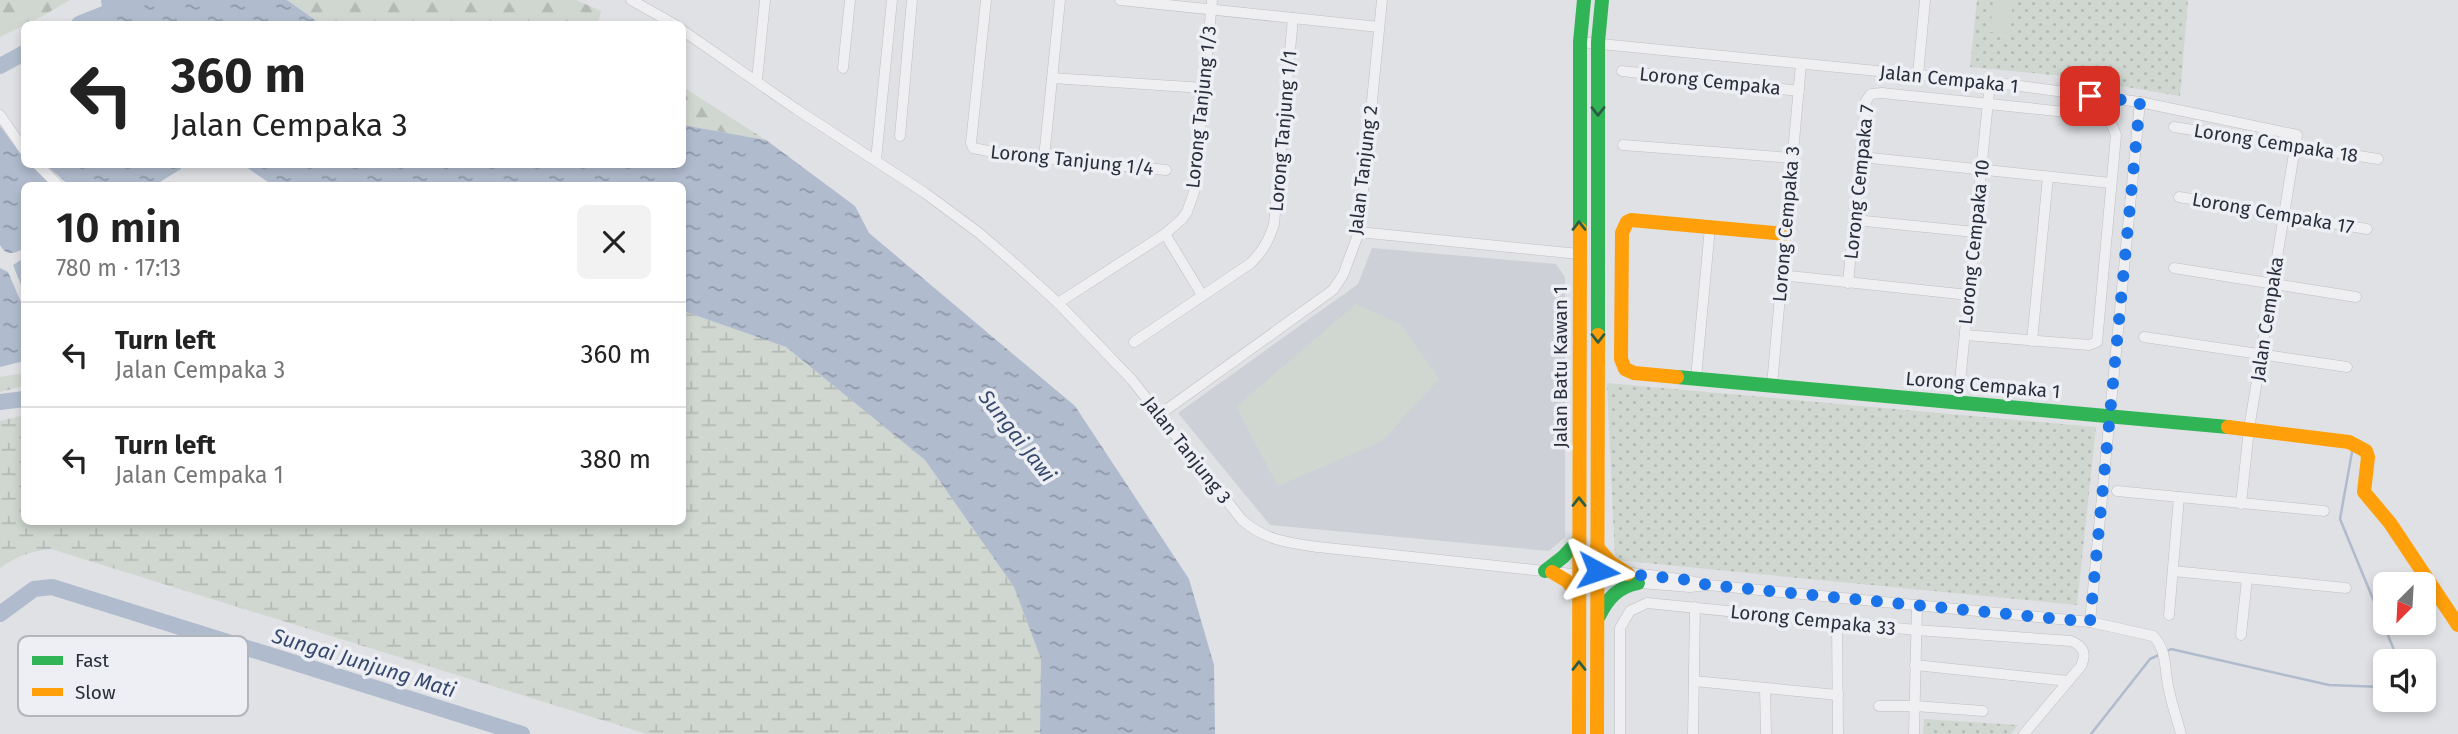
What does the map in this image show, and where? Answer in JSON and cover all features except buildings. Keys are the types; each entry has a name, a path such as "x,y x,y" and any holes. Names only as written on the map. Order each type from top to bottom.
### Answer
{"street":[{"path":"631,0 669,21"},
{"path":"757,80 765,0"},
{"path":"843,68 850,0"},
{"path":"876,160 892,0"},
{"path":"900,136 912,0"},
{"name":"Lorong Tanjung 1/4","path":"986,0 971,143 973,148 977,151 1166,170"},
{"path":"1044,158 1060,0"},
{"path":"1120,0 1211,5 1293,18 1379,27"},
{"name":"Jalan Tanjung 2","path":"1159,415 1334,290 1343,275 1359,232 1382,0"},
{"name":"Jalan Batu Kawan 1","path":"1579,734 1577,574 1580,41 1584,0"},
{"name":"Jalan Batu Kawan 1","path":"1597,734 1598,42 1602,0"},
{"path":"1918,75 1925,0"},
{"name":"Lorong Tanjung 1/3","path":"1058,303 1165,234 1182,219 1192,200 1211,5"},
{"name":"Lorong Tanjung 1/1","path":"1135,342 1262,253 1275,224 1293,18"},
{"name":"Jalan Tanjung 3","path":"686,33 876,160 979,233 1058,303 1132,380 1242,520 1267,537 1318,547 1577,574 1690,580 1708,585 2090,622 2153,636 2162,651 2168,687 2181,734"},
{"name":"Jalan Cempaka 1","path":"1580,41 1990,82 2140,102 2297,135"},
{"name":"Lorong Cempaka 3","path":"1772,385 1801,64"},
{"name":"Lorong Cempaka","path":"1622,71 1798,91"},
{"path":"1052,78 1204,88"},
{"name":"Lorong Cempaka 10","path":"1958,402 1990,82"},
{"name":"Jalan Cempaka 1","path":"1882,93 2096,115 2110,121 2116,135 2111,183"},
{"name":"Lorong Cempaka 7","path":"1848,283 1866,100 1871,94 1882,93"},
{"path":"2090,622 2140,102"},
{"path":"0,115 21,146"},
{"name":"Lorong Cempaka 18","path":"2174,127 2378,159"},
{"name":"Jalan Cempaka","path":"2241,504 2249,429 2297,135"},
{"path":"1623,145 1792,158"},
{"path":"1861,157 2111,183 2099,338 2094,345 1965,335"},
{"path":"41,168 55,182"},
{"path":"2032,341 2048,177"},
{"name":"Lorong Cempaka 17","path":"2179,197 2367,229"},
{"name":"Lorong Cempaka 1","path":"1710,227 1631,220 1624,224 1621,359 1629,372 2249,429 2349,442 2366,451 2368,457 2364,492 2390,523 2458,625"},
{"path":"1854,220 1975,233"},
{"path":"1696,378 1710,227 1785,234"},
{"path":"1359,232 1579,254"},
{"path":"1165,234 1202,295"},
{"path":"2174,268 2356,297"},
{"path":"1780,275 1969,295"},
{"path":"2144,337 2347,367"},
{"path":"2118,491 2323,511"},
{"path":"2169,615 2179,497"},
{"path":"1578,540 1549,571 1567,581 1579,595"},
{"path":"1597,547 1611,563 1633,578 1613,594 1597,619"},
{"path":"2173,572 2346,589"},
{"path":"2241,635 2247,579"},
{"name":"Lorong Cempaka 33","path":"1620,734 1620,628 1630,611 1647,603 1837,623 2071,641 2084,650 2085,658 2068,681"},
{"path":"1914,734 1917,605"},
{"path":"1693,734 1695,607"},
{"path":"1837,623 1838,734"},
{"path":"1915,665 2068,681"},
{"path":"1694,681 1838,695"},
{"path":"2024,734 2068,681"},
{"path":"1765,688 1766,734"},
{"path":"1879,706 1983,711"}],"shaded area":[{"path":"1372,248 1556,264 1565,277 1565,537 1549,551 1270,525 1178,413 1358,284"}],"green space":[{"path":"0,0 70,0 33,21 21,21 21,27 0,37"},
{"path":"287,0 576,0 601,11 599,21 317,21"},
{"path":"1977,0 2188,0 2180,96 2062,76 1970,67"},
{"path":"1993,0 2013,0 2010,33 1990,32"},
{"path":"686,89 766,140 686,126"},
{"path":"1356,304 1400,324 1439,379 1382,441 1278,486 1236,407"},
{"path":"686,312 786,347 925,460 1014,587 1041,659 1040,734 647,734 51,549 24,555 0,568 0,421 21,416 21,525 686,525"},
{"path":"21,374 21,387 0,392 0,377"},
{"path":"1607,383 2096,427 2077,605 1615,560"},
{"path":"1924,719 2018,725 2011,734 1923,734"}],"water":[{"path":"101,0 287,0 317,21 104,21"},
{"path":"0,126 21,154 21,168 33,168 49,182 21,182 21,250 10,253 0,245"},
{"name":"Sungai Jawi","path":"686,126 766,140 855,206 869,233 1075,406 1189,579 1214,665 1215,734 1040,734 1041,659 1014,587 925,460 786,347 686,312 686,182 268,182 247,168 686,168"},
{"path":"49,168 181,168 160,182 65,182"},
{"path":"21,260 21,285 13,265"},
{"path":"0,268 8,272 21,302 21,362 0,367"}],"waterway":[{"path":"86,21 139,0"},
{"path":"0,66 21,55"},
{"path":"0,402 21,399"},
{"path":"2352,452 2340,519 2394,649"},
{"name":"Sungai Junjung Mati","path":"0,614 34,589 52,587 209,636"},
{"name":"Sungai Junjung Mati","path":"248,648 522,734"},
{"path":"2167,651 2171,649 2329,685 2373,687"},
{"path":"2091,734 2150,659 2161,654"}],"traffic: fast":[{"path":"1580,229 1580,42 1584,0"},
{"path":"1598,335 1598,42 1602,0"},
{"path":"1677,377 2228,427"},
{"path":"1545,571 1579,540"},
{"path":"1599,616 1614,594 1638,583"}],"traffic: slow":[{"path":"1677,377 1634,373 1625,369 1621,359 1622,233 1627,222 1631,220 1785,234"},
{"path":"1579,734 1580,229"},
{"path":"1597,734 1598,335"},
{"path":"2228,427 2349,442 2366,451 2368,457 2364,492 2390,523 2458,625"},
{"path":"1597,547 1611,563 1628,574"},
{"path":"1552,572 1567,581 1579,595"}],"route":[{"path":"1598,571 1690,580 1708,585 2090,622 2140,102 2090,96"}]}
